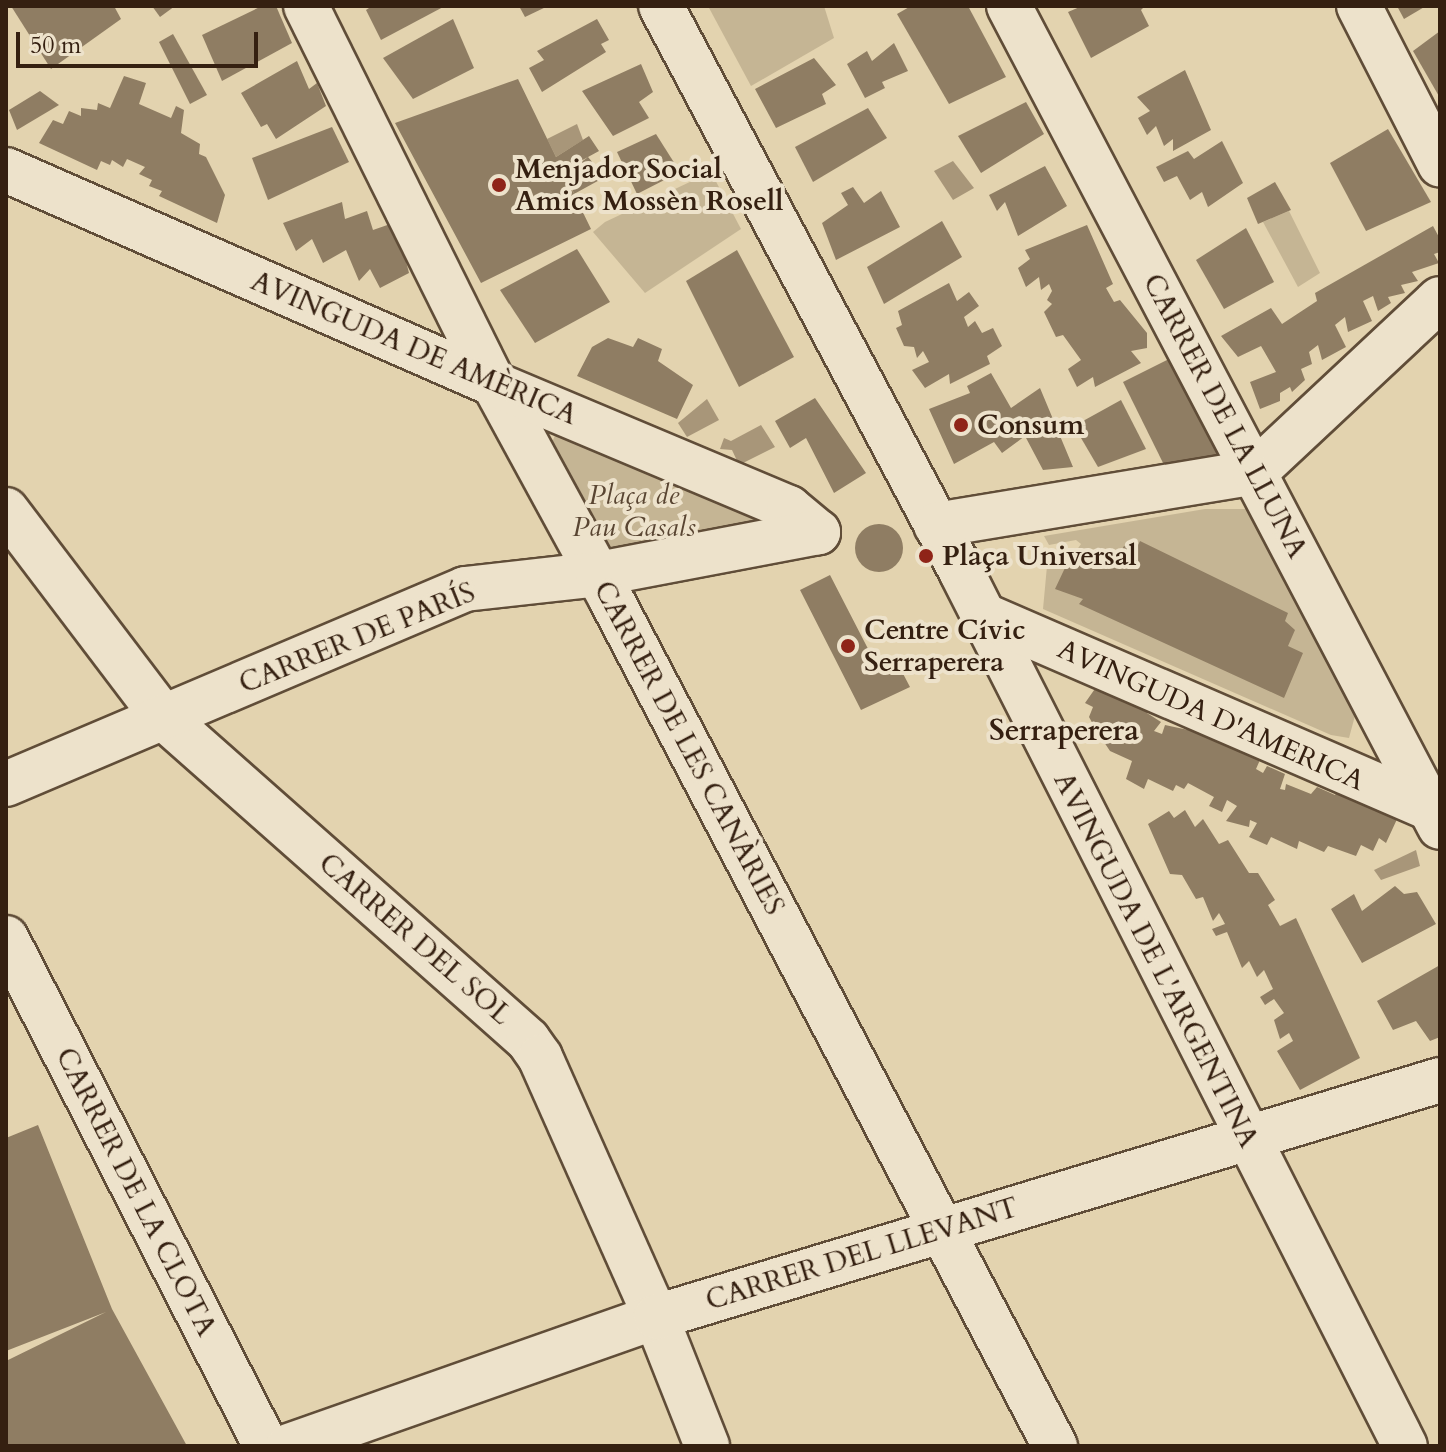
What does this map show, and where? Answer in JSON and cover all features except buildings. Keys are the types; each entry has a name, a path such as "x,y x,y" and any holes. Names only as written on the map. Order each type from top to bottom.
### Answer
{"street":[{"name":"CARRER DE LES CANÀRIES","path":"306,6 509,383 598,574 1055,1446"},
{"name":"AVINGUDA DE L'ARGENTINA","path":"661,6 983,615 1247,1141 1405,1446"},
{"name":"CARRER DE LA LLUNA","path":"1009,6 1437,817"},
{"path":"1359,6 1440,164"},
{"name":"AVINGUDA DE AMÈRICA","path":"6,170 509,383 789,508 818,532"},
{"path":"936,525 1255,472 1440,299"},
{"name":"CARRER DEL SOL","path":"6,510 163,717 528,1040 540,1057 656,1317 707,1446"},
{"name":"CARRER DE PARÍS","path":"6,784 465,589 598,574 818,532"},
{"name":"AVINGUDA D'AMERICA","path":"983,615 1437,817"},
{"name":"CARRER DE LA CLOTA","path":"6,938 266,1446"},
{"name":"CARRER DEL LLEVANT","path":"289,1446 656,1317 941,1228 1247,1141 1440,1080"}],"green space":[{"path":"708,6 824,6 834,38 751,86"},
{"path":"711,172 741,229 645,293 593,232 605,222"},
{"path":"1289,211 1320,273 1298,287 1263,222"},
{"name":"Plaça de Pau Casals","path":"556,433 752,512 758,519 758,532 606,550 551,445"},
{"path":"1205,509 1246,509 1356,712 1349,738 1331,735 1043,609 1047,566 1067,564 1081,544 1076,540 1049,545 1044,536"}],"shaded area":[{"path":"577,124 583,140 556,157 547,139"},
{"path":"953,161 974,188 953,200 934,171"},
{"path":"707,399 719,420 687,437 678,423"},
{"path":"761,425 775,447 739,465 732,450 720,449 724,438 731,441"},
{"path":"1416,850 1420,866 1381,880 1374,870"}],"place":[{"name":"Menjador Social Amics Mossèn Rosell","path":"499,185"},
{"name":"Consum","path":"961,425"},
{"name":"Plaça Universal","path":"926,556"},
{"name":"Centre Cívic Serraperera","path":"848,646"}],"district":[{"name":"Serraperera","path":"1064,731"}]}
